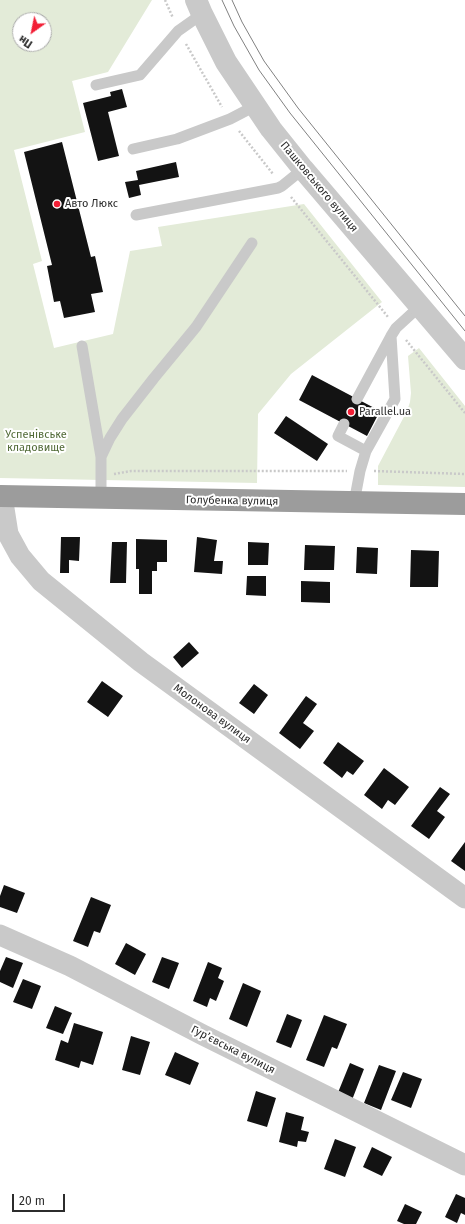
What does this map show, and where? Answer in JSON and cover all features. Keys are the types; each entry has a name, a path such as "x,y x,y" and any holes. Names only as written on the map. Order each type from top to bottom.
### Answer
{"highway":[{"name":"Голубенка вулиця","path":"1,496 465,504"}],"street":[{"name":"Пашковського вулиця","path":"199,7 226,62 270,129 465,360"},
{"name":"Молонова вулиця","path":"1,496 8,534 20,556 41,581 141,662 465,898"},
{"name":"Гур’євська вулиця","path":"0,935 70,966 203,1035 465,1165"}],"lane":[{"path":"96,85 140,74 199,7"},
{"path":"133,148 177,139 230,119 255,106"},
{"path":"136,215 278,188 303,169"},
{"path":"101,457 110,438 122,419 196,328 252,243"},
{"path":"357,399 393,332 420,306"},
{"path":"354,503 360,471 366,451 395,399 393,332"},
{"path":"82,346 101,457 101,498"},
{"path":"344,424 338,436 366,451"}],"path":[{"path":"178,31 205,80 230,119 393,332 465,413"},
{"path":"101,476 131,471 360,471 465,474"}],"green space":[{"name":"Успенівське кладовище","path":"0,0 152,0 108,72 72,81 85,132 14,150 42,261 33,264 54,348 113,334 130,251 162,246 158,227 304,204 382,302 291,374 258,414 257,483 0,478"},
{"path":"419,348 465,406 465,487 378,485 378,466 407,411 410,402 411,393 408,356"}],"building":[{"path":"122,89 127,107 108,112 119,156 98,161 83,103 111,96 110,92"},
{"path":"62,142 91,257 95,256 103,292 91,294 95,312 64,318 60,301 54,302 47,266 52,265 24,152"},
{"path":"176,162 179,177 139,185 141,195 129,198 125,182 138,180 136,171"},
{"path":"312,375 380,411 367,436 299,400"},
{"path":"286,416 328,444 317,461 274,433"},
{"path":"61,537 80,537 79,561 69,560 69,573 60,573"},
{"path":"197,537 217,540 214,561 223,561 222,574 194,572"},
{"path":"136,539 167,540 167,562 157,562 157,571 152,571 152,594 139,594 139,569 136,569"},
{"path":"112,542 127,542 126,583 110,583"},
{"path":"248,542 269,543 268,565 248,565"},
{"path":"305,545 335,546 334,570 304,570"},
{"path":"357,547 378,548 377,574 356,573"},
{"path":"411,550 439,551 438,587 410,587"},
{"path":"247,576 266,576 266,596 246,595"},
{"path":"301,581 330,582 330,603 301,602"},
{"path":"189,642 199,653 182,668 173,657"},
{"path":"102,681 123,696 108,717 87,702"},
{"path":"254,684 268,695 254,714 239,703"},
{"path":"306,696 317,704 303,723 314,731 300,749 279,733"},
{"path":"338,742 364,761 353,775 347,771 342,778 323,763"},
{"path":"384,768 409,787 395,805 388,800 382,809 364,795"},
{"path":"440,787 450,794 437,811 445,817 429,839 411,826"},
{"path":"465,842 465,871 451,861"},
{"path":"4,885 25,893 17,913 0,907 0,896"},
{"path":"91,897 111,905 100,933 94,931 88,947 73,941"},
{"path":"126,943 146,954 135,975 115,964"},
{"path":"6,957 23,963 13,988 0,982 0,971"},
{"path":"162,957 179,963 169,989 152,982"},
{"path":"208,962 222,968 218,978 224,981 216,1001 210,998 207,1007 193,1001"},
{"path":"23,979 41,986 32,1009 13,1002"},
{"path":"243,983 261,991 247,1027 229,1019"},
{"path":"55,1006 72,1013 63,1034 46,1028"},
{"path":"287,1014 302,1020 291,1048 276,1042"},
{"path":"324,1015 347,1024 337,1049 332,1047 324,1067 306,1060"},
{"path":"74,1023 103,1032 93,1065 81,1061 79,1068 55,1060 61,1040 68,1043"},
{"path":"131,1036 150,1042 140,1075 122,1070"},
{"path":"175,1052 199,1063 190,1085 165,1075"},
{"path":"350,1063 364,1069 352,1100 337,1095"},
{"path":"379,1065 396,1071 381,1110 364,1103"},
{"path":"403,1072 422,1079 411,1108 391,1100"},
{"path":"256,1091 276,1098 267,1127 247,1121"},
{"path":"286,1112 304,1117 301,1130 309,1132 306,1142 298,1141 297,1147 279,1142"},
{"path":"335,1139 356,1147 345,1177 324,1169"},
{"path":"372,1147 392,1157 382,1176 363,1167"},
{"path":"456,1194 465,1198 465,1215 461,1213 457,1223 445,1217"},
{"path":"405,1204 422,1212 416,1224 404,1224 397,1221"}],"tram line":[{"path":"222,0 234,26 259,70 290,113 465,331"},
{"path":"232,0 242,22 264,61 298,108 465,316"}],"place":[{"name":"Авто Люкс","path":"57,204"},
{"name":"Parallel.ua","path":"351,412"}]}
